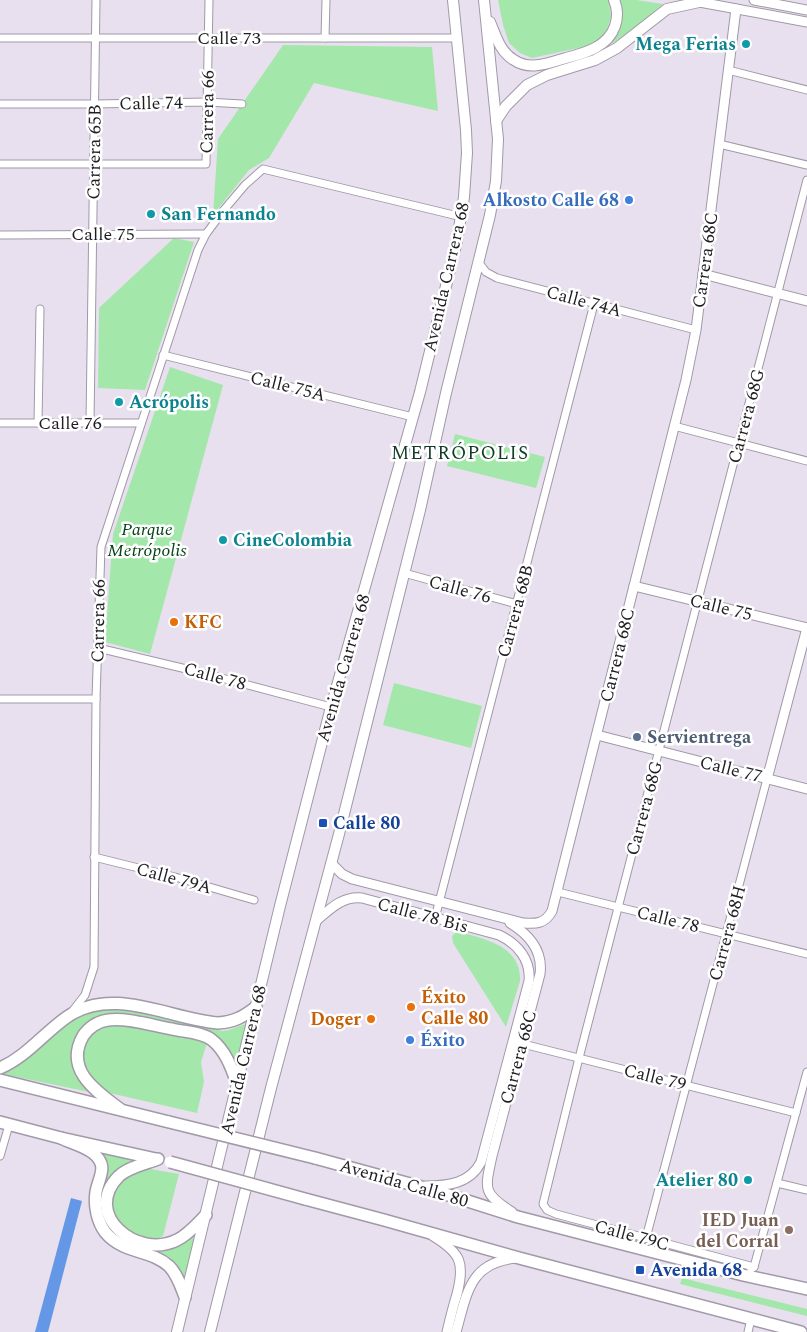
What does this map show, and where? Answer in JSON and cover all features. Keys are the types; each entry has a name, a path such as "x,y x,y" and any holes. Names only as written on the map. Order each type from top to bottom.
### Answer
{"highway":[{"path":"0,1068 16,1060 69,1016 94,1006 123,1004 218,1023 241,1018 256,1007"},
{"path":"120,1109 89,1084 81,1073 78,1063 79,1044 85,1033 95,1024 107,1020 129,1022 209,1038 226,1057 238,1086"},
{"name":"Avenida Calle 80","path":"0,1080 315,1158 518,1217 602,1232 743,1275 807,1290"},
{"path":"4,1124 170,1162 519,1258 801,1332"},
{"path":"61,1138 93,1153 100,1162 102,1173 96,1191 96,1208 99,1222 105,1231 114,1241 125,1248 153,1257 168,1265 178,1279 185,1297"},
{"path":"158,1159 126,1171 111,1186 107,1197 107,1208 112,1224 130,1239 142,1243 164,1245 184,1236 206,1215"}],"main road":[{"name":"Avenida Carrera 68","path":"177,1332 331,707 413,417 462,218 467,145 453,0"},
{"name":"Avenida Carrera 68","path":"210,1332 420,510 450,375 479,263 496,181 498,139 484,0"},
{"path":"485,11 498,42 506,54 520,64 530,66 541,65 587,52 607,40 616,20 617,6 614,0"},
{"path":"496,121 506,106 527,85 547,74 595,60 617,48 667,9 695,1"}],"street":[{"name":"Carrera 65B","path":"90,423 96,0"},
{"name":"Carrera 66","path":"94,164 206,164 209,0"},
{"path":"325,38 326,0"},
{"path":"754,0 779,2 807,10"},
{"path":"695,1 807,22"},
{"name":"Carrera 68C","path":"502,918 523,924 543,922 552,911 558,892 674,426 696,330 736,9"},
{"name":"Calle 73","path":"0,38 458,38"},
{"path":"728,70 807,90"},
{"name":"Calle 74","path":"0,104 207,102 242,104"},
{"path":"719,144 807,164"},
{"path":"0,164 94,164"},
{"name":"Carrera 66","path":"69,1016 85,995 94,967 96,699 101,547 189,276 206,234 222,211 245,184 263,169 462,218"},
{"name":"Carrera 68G","path":"543,1204 579,1058 807,180"},
{"name":"Calle 75","path":"0,235 206,234"},
{"name":"Calle 74A","path":"479,263 484,270 497,278 696,330"},
{"path":"703,274 807,301"},
{"name":"Carrera 68B","path":"435,918 594,304"},
{"path":"38,423 40,309"},
{"name":"Calle 75A","path":"163,355 413,417"},
{"name":"Calle 76","path":"0,423 140,423"},
{"path":"674,426 807,460"},
{"name":"Calle 76","path":"404,573 517,604"},
{"name":"Calle 75","path":"634,586 807,628"},
{"name":"Carrera 68H","path":"646,1238 807,628"},
{"name":"Calle 78","path":"98,648 191,669 331,707"},
{"path":"0,699 96,699"},
{"name":"Calle 77","path":"597,735 807,789"},
{"name":"Calle 79A","path":"94,857 254,900"},
{"name":"Calle 78 Bis","path":"331,863 348,877 502,918"},
{"name":"Calle 78","path":"558,892 807,954"},
{"name":"Calle 78 Bis","path":"316,921 342,901 355,897 506,938 517,947 526,960"},
{"name":"Carrera 68C","path":"502,918 524,933 540,954 541,963 540,974 518,1042 490,1149 488,1190 496,1202 518,1217"},
{"name":"Carrera 68C","path":"518,1042 529,981 529,968 526,960"},
{"name":"Calle 79","path":"518,1042 796,1113"},
{"path":"743,1275 754,1268 807,1072"},
{"path":"0,1156 4,1124"},
{"name":"Carrera 68C","path":"415,1186 449,1185 463,1180 476,1171 490,1149"},
{"path":"777,1183 807,1190"},
{"name":"Calle 79C","path":"543,1204 548,1210 556,1214 602,1232 646,1238 754,1268"},
{"path":"424,1231 450,1249 458,1258 461,1266 462,1275 447,1332"},
{"path":"456,1332 470,1287 482,1270 497,1261 519,1258"},
{"path":"748,1332 751,1319"}],"green space":[{"path":"498,0 609,0 611,17 606,32 599,40 583,47 532,58 520,53 509,43"},
{"path":"620,0 663,4 636,27 599,52 614,36 620,23"},
{"path":"283,45 432,47 438,111 314,83 269,158 249,170 213,215 218,139"},
{"path":"174,238 194,242 145,390 98,388 99,308"},
{"name":"Parque Metrópolis","path":"170,367 223,385 150,654 105,642 113,534"},
{"path":"455,434 545,457 536,488 447,466"},
{"path":"394,683 482,706 471,748 383,725"},
{"path":"457,931 489,941 508,951 515,959 519,969 520,981 506,1027 453,943 452,936"},
{"path":"109,1007 130,1009 222,1031 248,1023 236,1071 212,1034 90,1021 81,1029 76,1037 72,1055 73,1065 77,1074 89,1092 3,1074 17,1066 77,1018"},
{"path":"114,1024 191,1038 207,1043 201,1062 204,1082 197,1113 105,1092 87,1076 81,1060 83,1045 90,1034 100,1027"},
{"path":"100,1151 139,1162 120,1170 105,1185 107,1168"},
{"path":"150,1169 179,1174 163,1236 152,1240 130,1233 116,1218 113,1209 115,1189 122,1180 133,1172"},
{"path":"195,1235 184,1285 147,1248 173,1247 185,1243"},
{"path":"682,1278 807,1309 807,1316 680,1284"}],"water":[{"path":"71,1198 82,1201 48,1332 35,1332"}],"place":[{"name":"Mega Ferias","path":"746,44"},
{"name":"Alkosto Calle 68","path":"629,200"},
{"name":"San Fernando","path":"151,214"},
{"name":"Acrópolis","path":"119,402"},
{"name":"CineColombia","path":"223,540"},
{"name":"KFC","path":"174,622"},
{"name":"Servientrega","path":"637,737"},
{"name":"Calle 80","path":"323,823"},
{"name":"Éxito Calle 80","path":"411,1007"},
{"name":"Doger","path":"371,1019"},
{"name":"Éxito","path":"410,1040"},
{"name":"Atelier 80","path":"748,1180"},
{"name":"IED Juan del Corral","path":"789,1230"},
{"name":"Avenida 68","path":"640,1270"}],"district":[{"name":"METRÓPOLIS","path":"460,452"}]}
